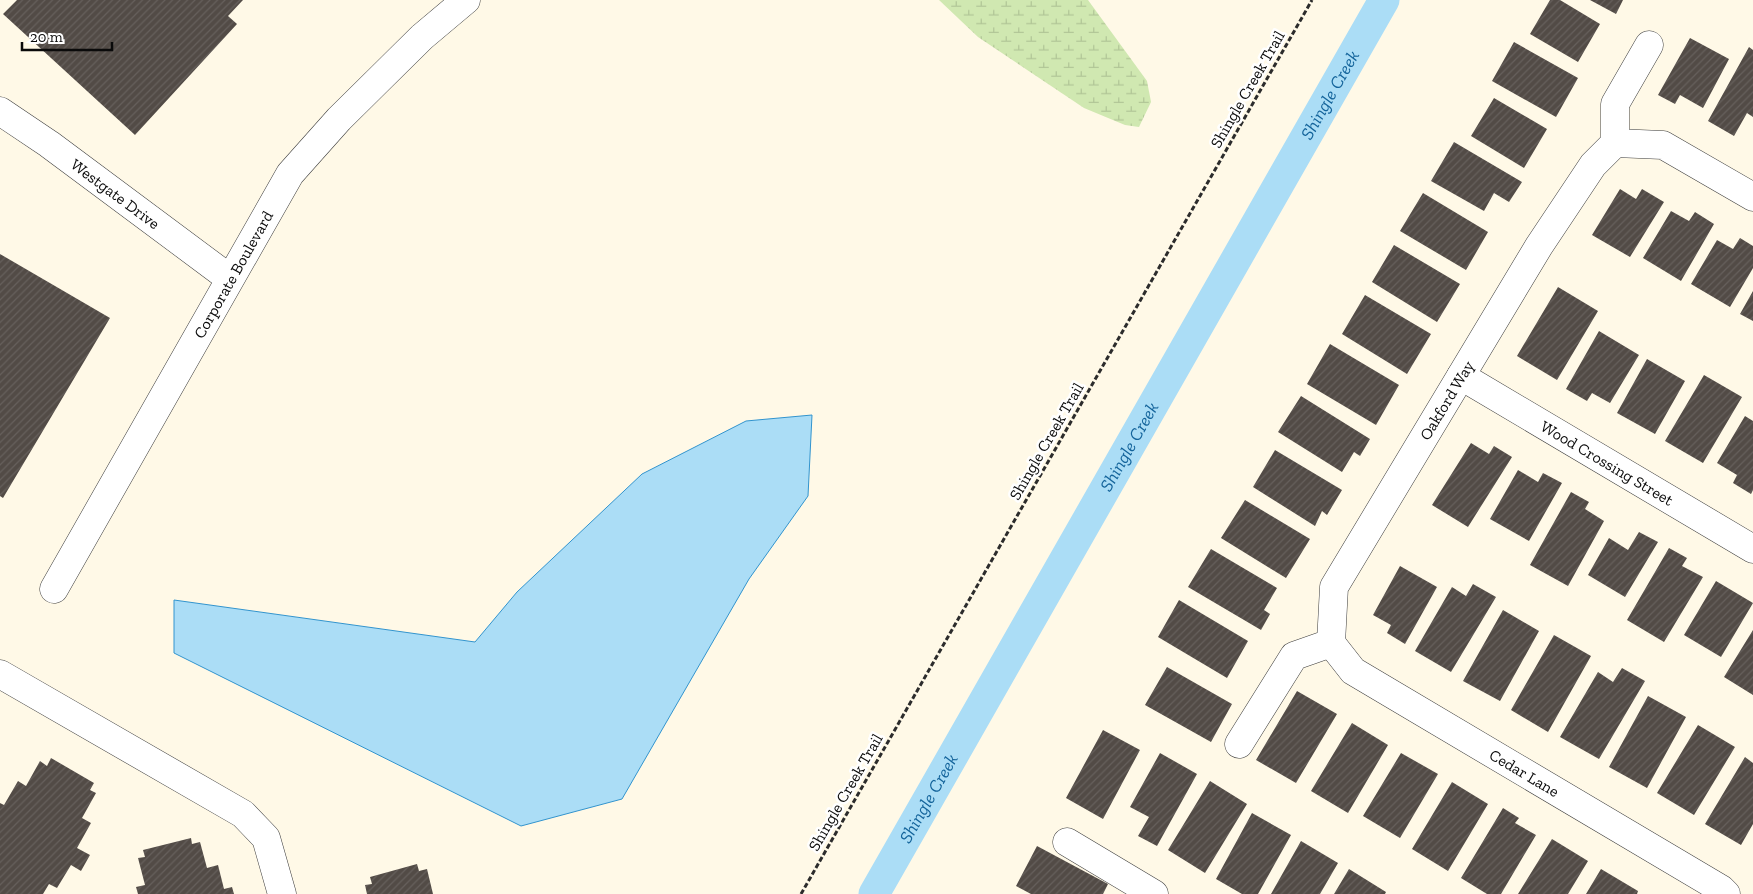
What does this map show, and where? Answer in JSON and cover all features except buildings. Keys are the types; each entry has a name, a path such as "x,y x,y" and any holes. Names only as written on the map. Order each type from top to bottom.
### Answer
{"street":[{"name":"Corporate Boulevard","path":"54,589 290,174 339,119 422,37 466,0"},
{"path":"1649,45 1615,104 1615,143 1663,146 1753,197"},
{"name":"Westgate Drive","path":"0,111 49,144 230,278"},
{"name":"Oakford Way","path":"1331,643 1334,587 1539,246 1592,165 1615,143"},
{"name":"Wood Crossing Street","path":"1461,376 1753,549"},
{"path":"1240,744 1294,656 1331,643"},
{"name":"Cedar Lane","path":"1331,643 1353,671 1721,889 1726,894"},
{"path":"1,676 243,814 266,838 282,894"},
{"path":"1067,842 1154,894"}],"path":[{"name":"Shingle Creek Trail","path":"801,894 1312,0"}],"green space":[{"path":"939,0 1088,0 1147,81 1151,102 1139,127 1125,125 1084,108 978,37"}],"water":[{"path":"812,415 808,496 749,579 622,799 521,826 174,653 174,600 475,642 517,592 642,474 746,421"}],"waterway":[{"name":"Shingle Creek","path":"874,894 1384,0"}]}
